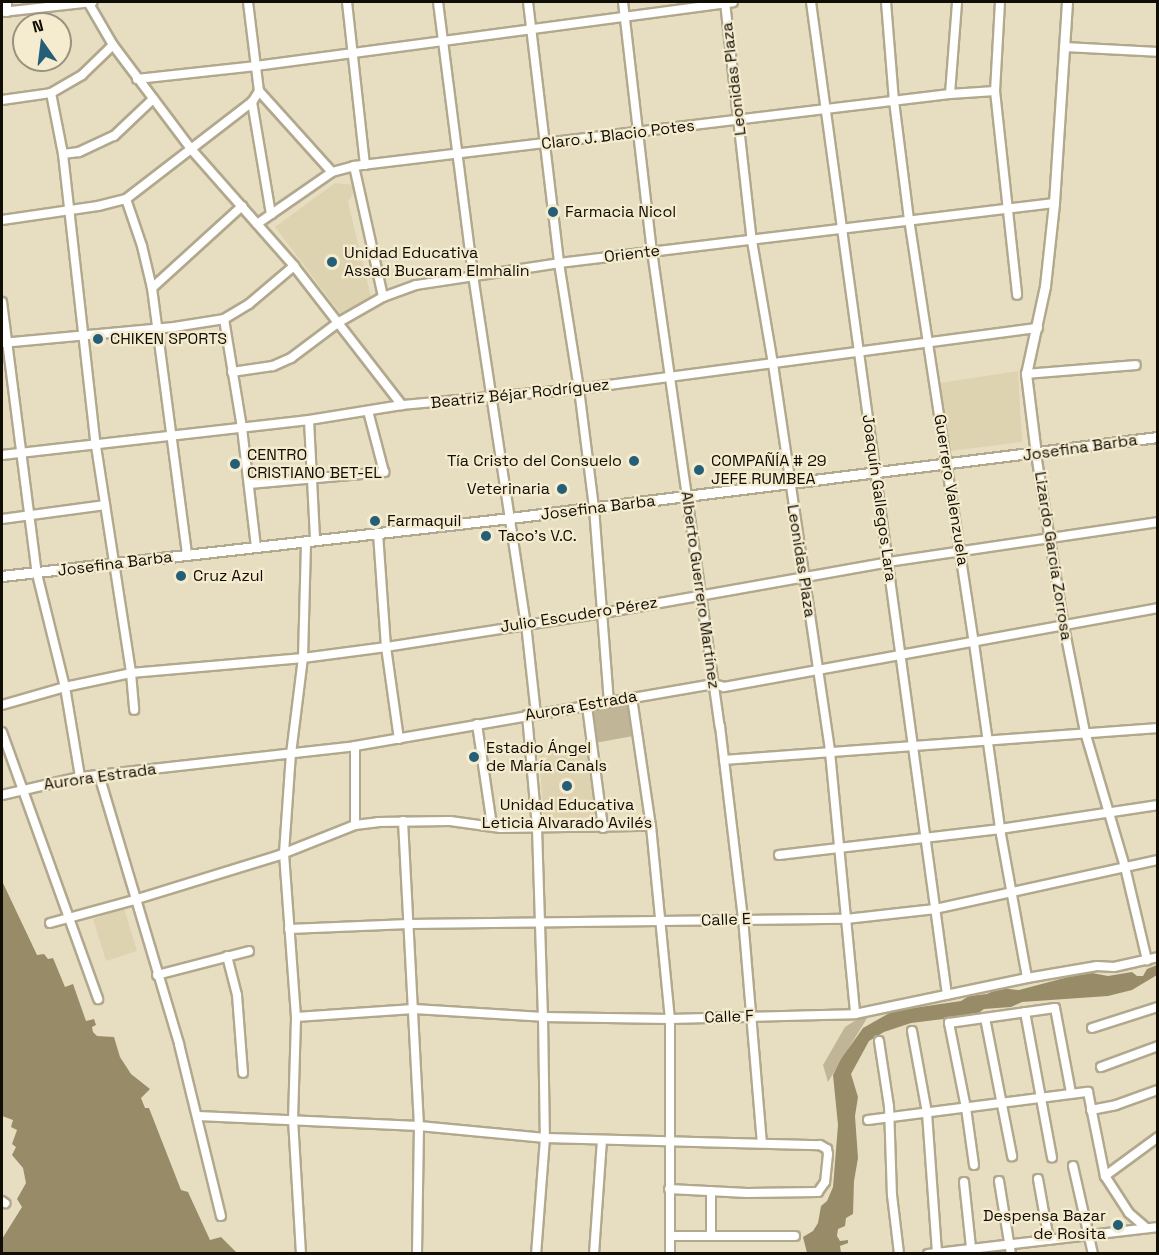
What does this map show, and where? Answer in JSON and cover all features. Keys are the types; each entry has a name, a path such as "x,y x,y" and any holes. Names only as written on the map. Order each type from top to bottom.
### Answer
{"street":[{"path":"7,2 4,12 90,2 113,45 191,149 294,266 402,405"},
{"path":"248,2 259,91 332,172"},
{"path":"347,2 365,165"},
{"path":"438,2 473,275 494,397 526,624 541,923 545,1138 536,1254"},
{"path":"528,2 559,263 579,389 594,508 609,702"},
{"name":"Alberto Guerrero Martínez","path":"623,2 652,251 686,497 703,594 724,760 743,918 762,1143"},
{"path":"137,79 256,66 728,2"},
{"name":"Leonidas Plaza","path":"728,2 752,241 773,364 830,752 855,1014"},
{"name":"Joaquín Gallegos Lara","path":"811,2 947,994"},
{"name":"Guerrero Valenzuela","path":"886,2 894,101 909,219 1010,894 1027,978"},
{"path":"950,94 957,2"},
{"path":"1000,2 995,91 1017,295"},
{"name":"Lizardo García Zorrosa","path":"1067,2 1054,202 1038,328 1026,374 1036,454 1064,627 1085,732 1125,867 1147,960"},
{"path":"2,100 51,93 82,75 113,45"},
{"path":"1064,47 1158,52"},
{"path":"2,220 69,211 126,199 252,102 259,91"},
{"name":"Claro J. Blacio Potes","path":"257,224 332,172 354,166 950,94 995,91"},
{"path":"51,93 63,154 96,446 131,673 134,710"},
{"path":"63,154 78,152 114,136 153,99"},
{"path":"252,102 271,214"},
{"path":"354,166 383,297"},
{"path":"126,199 142,246 152,288 187,555"},
{"name":"Oriente","path":"232,372 273,366 291,358 339,322 383,297 416,285 559,263 1054,202"},
{"path":"152,288 242,207"},
{"path":"4,343 156,329 224,319 249,304 294,266"},
{"path":"2,302 4,343 38,574 65,687 80,777"},
{"path":"224,319 242,428 256,547"},
{"name":"Beatriz Béjar Rodríguez","path":"2,455 309,420 402,405 579,389 1038,328"},
{"path":"1026,374 1136,365"},
{"path":"249,484 384,472 368,411"},
{"path":"301,1254 293,1120 296,1017 284,853 291,754 303,658 310,541 309,420"},
{"name":"Josefina Barba","path":"2,581 114,563 686,497 1158,437"},
{"path":"2,519 105,505"},
{"name":"Julio Escudero Pérez","path":"2,705 65,687 131,673 303,658 386,647 603,613 960,550 1158,522"},
{"path":"378,533 386,647 399,739"},
{"name":"Josefina Barba","path":"2,576 38,574"},
{"name":"Aurora Estrada","path":"2,795 80,777 355,746 714,684 724,687 1064,627 1158,608"},
{"path":"632,698 651,826 670,1019 670,1254"},
{"path":"587,706 603,828"},
{"path":"477,724 492,825"},
{"path":"724,760 1158,728"},
{"path":"2,732 67,920 98,999"},
{"path":"355,746 355,825"},
{"path":"99,775 198,1116 221,1216"},
{"path":"780,855 1000,829 1158,805"},
{"path":"50,923 134,900 284,853 355,825 403,821 450,821 501,828 651,826"},
{"path":"403,821 419,1126 417,1254"},
{"name":"Calle E","path":"289,929 409,924 662,922 743,918 846,919 935,909 1158,860"},
{"path":"157,975 249,951"},
{"path":"227,956 238,1005 243,1072"},
{"name":"Calle F","path":"296,1017 414,1009 543,1017 670,1019 855,1014 1027,978 1158,957"},
{"path":"1092,1028 1158,1006"},
{"path":"974,1165 966,1108 949,1023 1054,1008 1071,1093"},
{"path":"1025,1012 1052,1158"},
{"path":"985,1018 1004,1101 1012,1156"},
{"path":"912,1031 927,1113 933,1253 972,1248 1011,1249 1049,1240 1158,1227"},
{"path":"879,1041 890,1117 892,1195 899,1254"},
{"path":"1101,1067 1158,1046"},
{"path":"1091,1110 1116,1105 1158,1090"},
{"path":"868,1120 1042,1096 1088,1092 1105,1176 1122,1204 1146,1228"},
{"path":"198,1116 419,1126 545,1138 820,1145 827,1149 829,1161 825,1182 823,1188 814,1193 669,1190"},
{"path":"1105,1176 1158,1137"},
{"path":"594,1254 602,1140"},
{"path":"1072,1166 1093,1254"},
{"path":"1038,1179 1049,1240"},
{"path":"999,1181 1011,1249"},
{"path":"964,1182 972,1248"},
{"path":"711,1191 711,1235"},
{"path":"670,1236 795,1236"}],"shaded area":[{"name":"Unidad Educativa Assad Bucaram Elmhalin","path":"335,183 355,185 355,191 348,202 371,297 343,317 275,227"},
{"path":"1018,371 1022,442 951,451 939,383"},
{"path":"627,704 633,736 595,743 590,711"},
{"name":"Unidad Educativa Leticia Alvarado Avilés","path":"589,747 596,816 544,822 539,755"},
{"path":"2,881 37,955 44,954 48,959 53,958 65,987 73,984 86,1021 94,1019 96,1025 92,1027 93,1032 97,1036 114,1037 120,1057 131,1074 150,1089 141,1098 145,1108 149,1108 181,1190 188,1192 210,1240 221,1237 237,1253 2,1253 2,1239 22,1207 17,1199 26,1183 23,1168 12,1155 16,1147 12,1144 17,1130 11,1127 13,1120 2,1116"},
{"path":"124,908 137,951 106,961 93,919"},
{"path":"1157,965 1157,975 1132,990 1108,996 1022,1002 1011,1007 984,1009 976,1015 911,1023 884,1032 869,1041 851,1074 858,1097 855,1116 858,1158 854,1181 853,1214 846,1218 845,1226 838,1229 837,1236 840,1241 848,1240 848,1243 840,1246 841,1253 807,1253 803,1237 813,1231 818,1223 821,1206 827,1201 833,1187 838,1125 833,1075 841,1059 863,1028 893,1011 961,1001 969,996 987,994 1000,988 1019,990 1087,972 1108,976 1132,972 1137,976 1143,976 1147,969"},
{"path":"872,1010 828,1082 823,1065 845,1027"}],"place":[{"name":"Farmacia Nicol","path":"553,212"},
{"name":"Unidad Educativa Assad Bucaram Elmhalin","path":"332,262"},
{"name":"CHIKEN SPORTS","path":"98,339"},
{"name":"Tía Cristo del Consuelo","path":"634,461"},
{"name":"CENTRO CRISTIANO BET-EL","path":"235,464"},
{"name":"COMPAÑÍA # 29 JEFE RUMBEA","path":"699,470"},
{"name":"Veterinaria","path":"562,489"},
{"name":"Farmaquil","path":"375,521"},
{"name":"Taco's V.C.","path":"486,536"},
{"name":"Cruz Azul","path":"181,576"},
{"name":"Estadio Ángel de María Canals","path":"474,757"},
{"name":"Unidad Educativa Leticia Alvarado Avilés","path":"567,786"},
{"name":"Despensa Bazar de Rosita","path":"1118,1225"}]}
